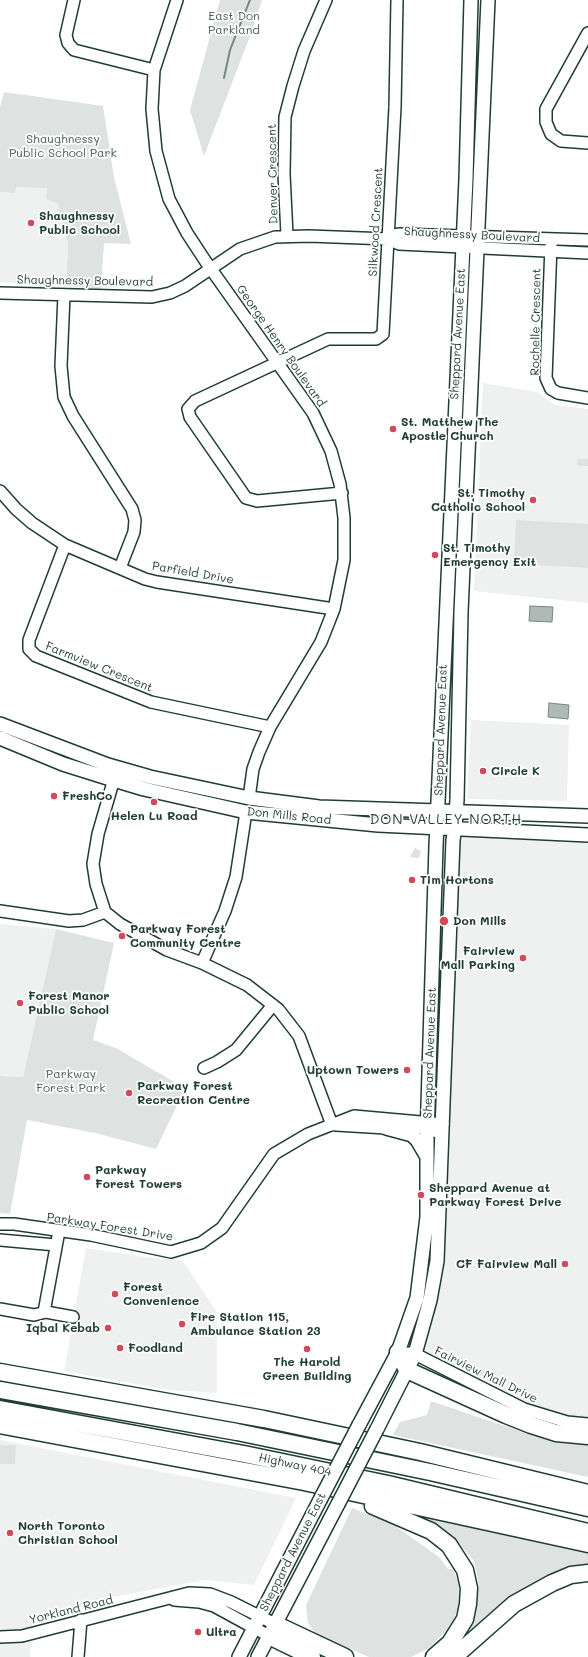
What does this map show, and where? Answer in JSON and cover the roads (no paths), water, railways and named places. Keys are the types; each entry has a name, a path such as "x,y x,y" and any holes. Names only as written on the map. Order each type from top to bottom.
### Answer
{"highway":[{"path":"398,1352 407,1370 531,1425 556,1433 588,1436"},
{"path":"0,1368 51,1380"},
{"path":"0,1372 264,1419 420,1452 588,1493"},
{"name":"Highway 404","path":"0,1390 237,1432 430,1472 588,1508"},
{"name":"Highway 404","path":"0,1409 244,1454 388,1484 588,1532"},
{"path":"264,1419 300,1422 357,1432 588,1486"},
{"name":"Highway 404","path":"0,1425 304,1482 588,1544"},
{"path":"304,1482 392,1512 431,1530 449,1545 465,1570 469,1588 468,1604 464,1618 450,1643 434,1657"},
{"path":"454,1657 524,1597 571,1575 588,1572"},
{"path":"272,1630 312,1657"},
{"path":"272,1630 345,1657"}],"main road":[{"name":"Sheppard Avenue East","path":"239,1657 398,1352 416,1298 427,1217 427,1157 437,828 463,241 471,0"},
{"name":"Sheppard Avenue East","path":"258,1657 415,1354 430,1300 437,1261 453,840 456,828 461,612 488,0"},
{"name":"Don Mills Road","path":"0,724 116,774 144,789 246,812 378,825 588,835"},
{"name":"Don Mills Road","path":"0,738 63,764 249,798 319,806 588,816"},
{"path":"386,1128 412,1135 417,1140 427,1157"}],"street":[{"path":"74,0 66,35 68,43 74,50 154,70"},
{"name":"George Henry Boulevard","path":"177,0 154,70 152,109 156,151 168,199 187,232 211,268 303,397 325,436 342,494 345,524 344,560 334,609 321,642 270,727 253,769 249,798"},
{"name":"Denver Crescent","path":"287,235 284,174 285,117 302,58 326,0"},
{"name":"Silkwood Crescent","path":"279,362 328,339 376,339 381,336 384,324 395,107 397,0"},
{"path":"588,33 546,109 546,122 551,134 561,141 588,142"},
{"name":"Shaughnessy Boulevard","path":"0,293 152,297 170,293 185,286 240,249 263,240 287,235 388,239 394,235 400,234 478,242 550,252 588,253"},
{"name":"Rochelle Crescent","path":"551,240 546,378 551,389 558,393 588,398"},
{"name":"Shaughnessy Boulevard","path":"478,242 588,240"},
{"path":"64,295 61,366 64,397 73,416 132,509 135,520 134,532 120,568"},
{"path":"279,362 192,403 188,409 190,417 246,498 257,501 342,494"},
{"name":"Parfield Drive","path":"0,491 16,509 32,523 65,545 157,582 334,609"},
{"name":"Farmview Crescent","path":"65,545 29,640 29,649 36,656 151,702 270,727"},
{"path":"116,774 98,834 94,864 96,884 105,912 120,924 155,944 202,963 247,985 273,1005 290,1022 300,1036 332,1125"},
{"path":"202,963 225,911 236,877 246,812"},
{"path":"0,911 69,920 83,920 105,912"},
{"path":"204,1068 236,1050 273,1005"},
{"name":"Parkway Forest Drive","path":"0,1224 14,1224 91,1235 171,1252 201,1243 222,1228 274,1154 308,1134 354,1116 442,1129"},
{"name":"Parkway Forest Drive","path":"332,1125 363,1125 386,1128 428,1126"},
{"path":"44,1312 59,1231"},
{"path":"0,1240 56,1245"},
{"path":"0,1309 34,1315 44,1312 73,1317"},
{"name":"Fairview Mall Drive","path":"398,1352 415,1354 524,1409 567,1422 588,1424"},
{"path":"167,1599 189,1593 210,1594 245,1608 257,1622"},
{"path":"167,1599 199,1602 214,1606 257,1622 272,1630"},
{"name":"Yorkland Road","path":"0,1637 22,1636 167,1599"},
{"path":"78,1657 81,1620"}],"waterway":[{"path":"224,78 230,50 250,0"}],"place":[{"name":"Shaughnessy Public School","path":"31,223"},
{"name":"St. Matthew The Apostle Church","path":"393,429"},
{"name":"St. Timothy Catholic School","path":"533,500"},
{"name":"St. Timothy Emergency Exit","path":"435,555"},
{"name":"Circle K","path":"483,771"},
{"name":"FreshCo","path":"54,796"},
{"name":"Helen Lu Road","path":"154,802"},
{"name":"Tim Hortons","path":"412,880"},
{"name":"Don Mills","path":"444,921"},
{"name":"Parkway Forest Community Centre","path":"122,936"},
{"name":"Fairview Mall Parking","path":"523,958"},
{"name":"Forest Manor Public School","path":"20,1003"},
{"name":"Uptown Towers","path":"407,1070"},
{"name":"Parkway Forest Recreation Centre","path":"129,1093"},
{"name":"Parkway Forest Towers","path":"87,1177"},
{"name":"Sheppard Avenue at Parkway Forest Drive","path":"421,1195"},
{"name":"CF Fairview Mall","path":"565,1264"},
{"name":"Forest Convenience","path":"115,1294"},
{"name":"Fire Station 115, Ambulance Station 23","path":"182,1324"},
{"name":"Iqbal Kebab","path":"108,1328"},
{"name":"Foodland","path":"120,1348"},
{"name":"The Harold Green Building","path":"307,1349"},
{"name":"North Toronto Christian School","path":"10,1533"},
{"name":"Ultra","path":"198,1632"}],"district":[{"name":"DON VALLEY NORTH","path":"446,820"}],"park label":[{"name":"East Don Parkland","path":"234,23"},
{"name":"Shaughnessy Public School Park","path":"63,146"},
{"name":"Parkway Forest Park","path":"71,1081"}]}
